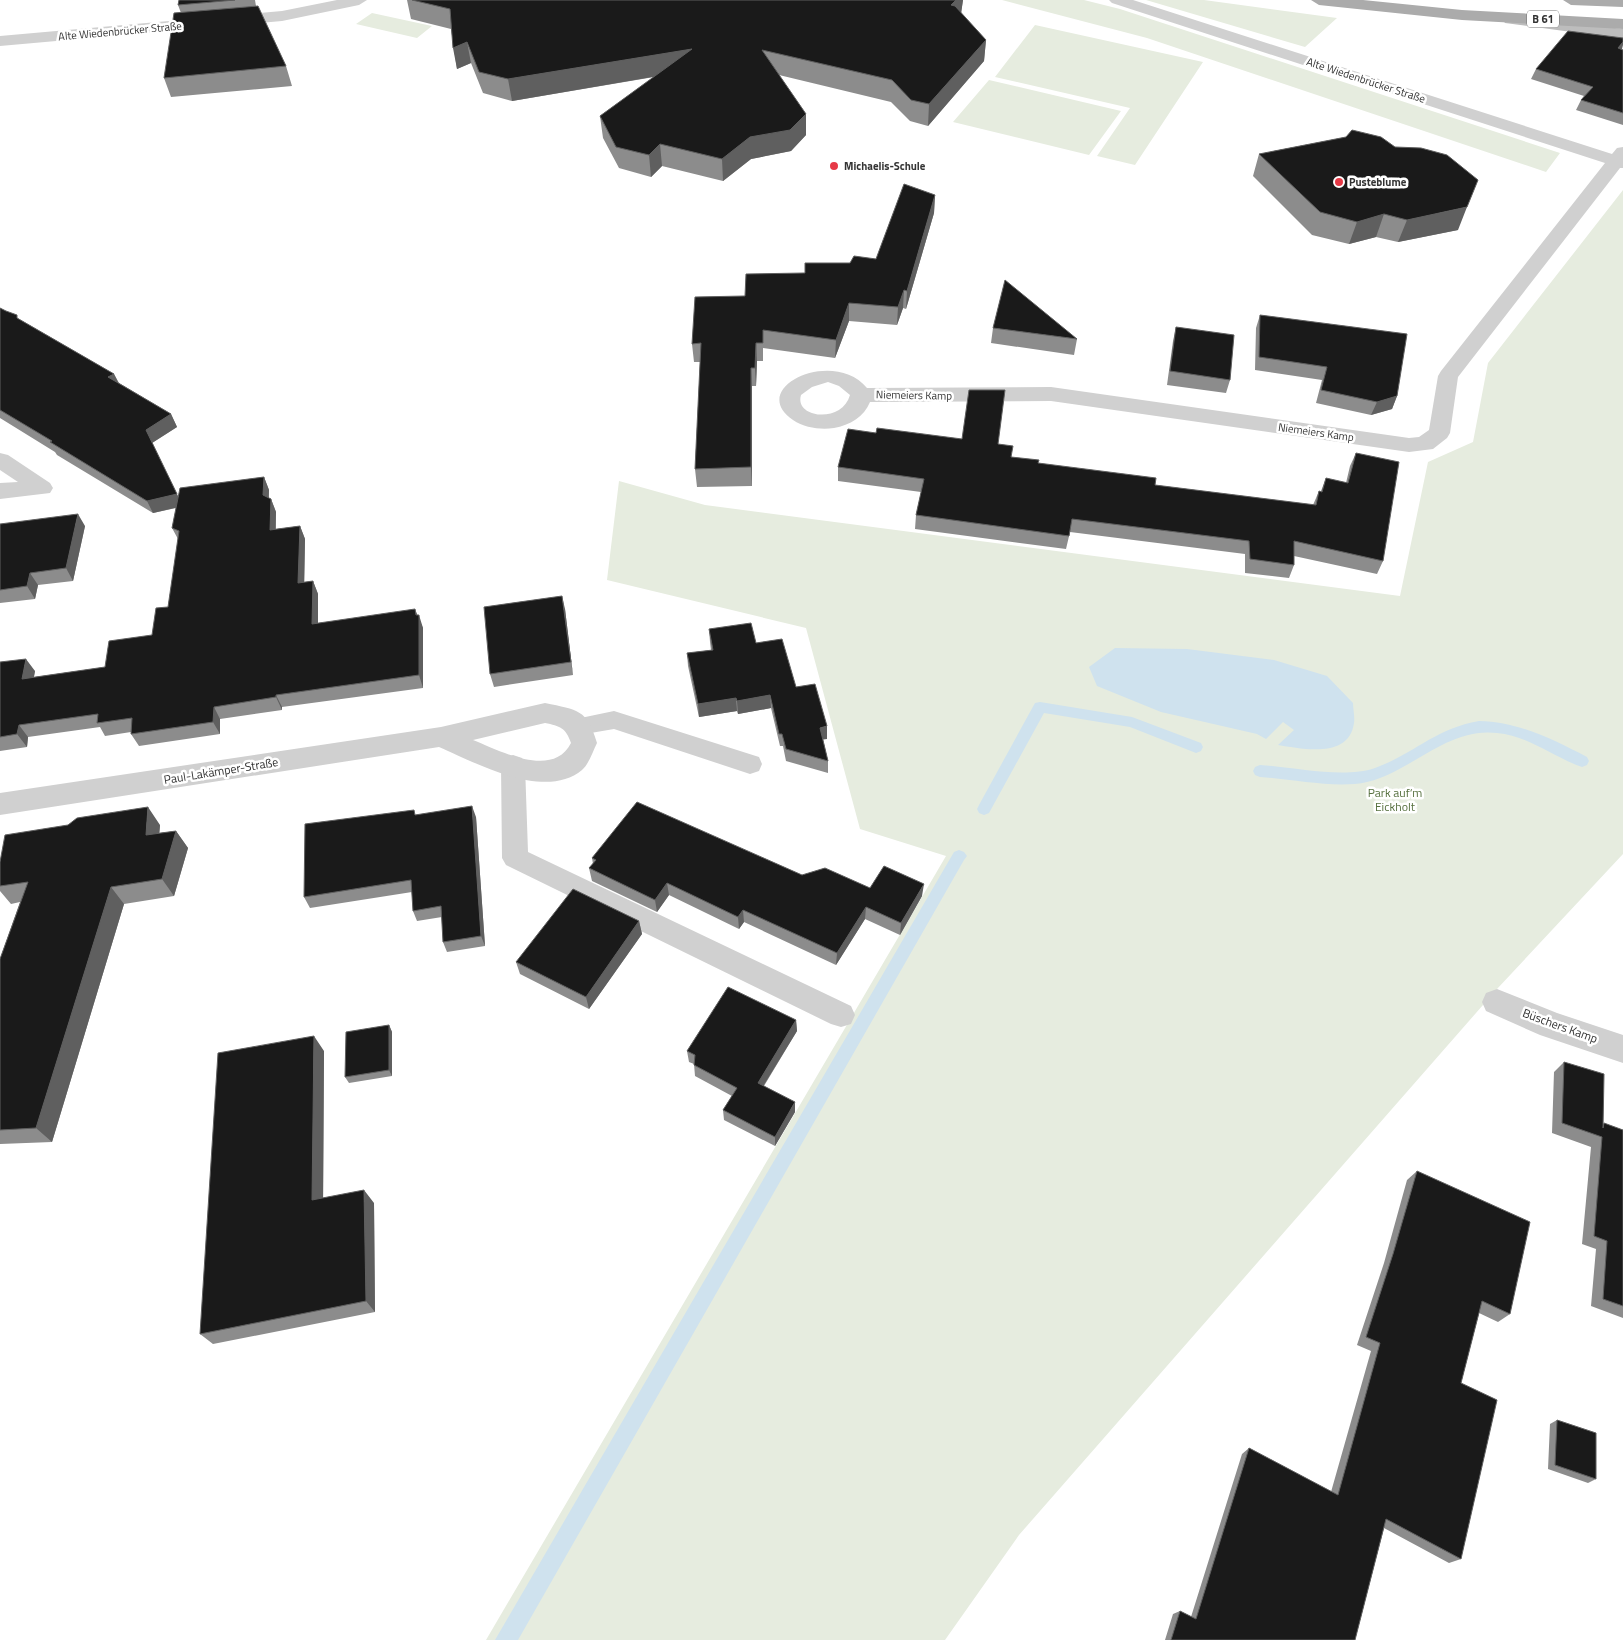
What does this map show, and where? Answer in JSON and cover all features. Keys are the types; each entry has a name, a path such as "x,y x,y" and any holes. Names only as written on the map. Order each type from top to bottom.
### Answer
{"main road":[{"name":"B 61","path":"1319,0 1462,15 1623,24"},
{"name":"B 61","path":"1571,0 1623,2"}],"street":[{"name":"Alte Wiedenbrücker Straße","path":"0,41 282,16 356,0"},
{"name":"Alte Wiedenbrücker Straße","path":"1117,0 1620,159"},
{"path":"1462,15 1623,34"},
{"name":"Niemeiers Kamp","path":"861,395 1051,394 1409,445 1425,444 1439,433 1448,376 1620,159"},
{"path":"0,460 42,488 0,491"},
{"name":"Paul-Lakämper-Straße","path":"0,804 441,737 545,713 568,718 579,726 584,744 572,763 554,772 530,771 441,737"},
{"name":"Büschers Kamp","path":"1498,1002 1551,1025 1623,1049"}],"lane":[{"path":"579,726 614,720 750,764"},
{"path":"513,765 515,858 841,1016"}],"green space":[{"path":"1002,0 1084,0 1120,9 1560,153 1546,172 1147,38"},
{"path":"1146,0 1204,0 1337,18 1305,47"},
{"path":"372,13 432,26 417,38 356,24"},
{"path":"1035,25 1203,62 1135,165 1097,156 1130,108 995,77"},
{"path":"989,80 1121,111 1089,155 953,122"},
{"name":"Park auf‘m Eickholt","path":"1623,190 1623,854 1497,989 1019,1535 945,1640 486,1640 946,856 860,829 806,628 607,580 619,481 705,505 1400,596 1428,462 1473,442 1488,363"}],"water":[{"path":"1115,648 1187,649 1274,660 1327,676 1353,703 1354,723 1350,734 1344,742 1334,747 1312,749 1278,745 1294,730 1283,722 1266,739 1257,734 1161,712 1097,686 1089,667"}],"building":[{"path":"179,0 235,0 178,5"},
{"path":"412,0 956,0 951,5 955,6 986,40 929,104 911,100 892,80 762,50 806,114 790,130 750,137 722,159 660,144 649,155 616,147 600,116 692,49 508,79 479,72 467,42 453,48 450,9"},
{"path":"258,6 286,66 164,78 174,13"},
{"path":"1568,31 1623,38 1623,42 1618,48 1623,50 1623,113 1581,100 1593,87 1536,69"},
{"path":"1352,130 1381,137 1395,147 1421,148 1447,155 1478,180 1467,207 1407,220 1384,214 1357,222 1320,212 1259,154 1346,137"},
{"path":"904,184 935,195 907,291 904,290 898,307 849,303 836,340 763,330 763,343 756,343 755,368 751,368 751,467 695,469 701,343 692,344 695,297 745,296 746,274 805,273 805,263 850,263 854,256 876,259"},
{"path":"1005,280 1077,339 993,328"},
{"path":"0,308 17,315 17,318 114,374 108,377 171,414 146,430 177,494 147,501 0,410"},
{"path":"1260,315 1407,334 1397,396 1377,402 1321,390 1327,367 1259,357"},
{"path":"1176,327 1234,335 1230,380 1170,371"},
{"path":"969,390 1005,390 998,444 1013,446 1011,457 1039,460 1038,463 1156,478 1155,485 1316,505 1319,491 1322,492 1326,478 1348,483 1356,453 1399,462 1383,561 1294,541 1294,565 1250,559 1249,541 1072,519 1069,536 916,515 924,479 838,467 848,429 876,433 877,428 962,439"},
{"path":"264,477 263,495 271,499 270,530 300,526 298,583 313,581 312,624 415,609 416,615 419,615 419,675 276,695 276,697 214,707 213,722 131,734 132,718 97,723 98,714 19,725 17,734 0,737 0,662 26,659 22,679 105,667 109,641 152,635 156,608 168,607 179,531 172,528 180,488"},
{"path":"78,514 66,568 30,573 27,586 0,590 0,524"},
{"path":"562,596 571,662 490,674 484,607"},
{"path":"751,623 756,643 782,639 796,687 815,684 827,726 820,728 828,761 786,749 782,734 779,734 770,695 737,701 736,698 698,704 687,653 713,650 709,629"},
{"path":"637,802 802,875 825,868 870,888 884,866 924,884 901,923 866,907 837,953 743,910 738,917 667,883 655,900 589,868 596,860 592,858"},
{"path":"472,806 481,936 443,942 441,906 413,911 411,880 304,897 305,824 414,810 415,815"},
{"path":"148,807 146,835 176,831 162,879 111,887 36,1128 0,1130 0,959 28,882 0,886 0,862 5,835 68,825 77,818"},
{"path":"573,889 639,921 586,997 516,962"},
{"path":"728,987 796,1020 758,1083 795,1102 775,1137 723,1110 737,1088 694,1065 695,1055 687,1051"},
{"path":"389,1025 389,1070 345,1077 346,1032"},
{"path":"314,1036 312,1200 364,1190 366,1301 200,1334 218,1053"},
{"path":"1564,1062 1604,1074 1603,1128 1604,1123 1623,1130 1623,1306 1603,1299 1607,1241 1594,1236 1602,1137 1562,1123"},
{"path":"1417,1171 1530,1222 1510,1314 1482,1301 1461,1383 1497,1400 1461,1559 1386,1519 1355,1640 1171,1640 1180,1611 1196,1619 1249,1448 1338,1495 1380,1343 1366,1337"},
{"path":"1557,1420 1596,1433 1596,1479 1555,1465"}],"waterway":[{"path":"984,809 1040,707 1132,722 1196,747"},
{"path":"1260,771 1292,772 1334,778 1366,776 1387,769 1443,737 1461,730 1479,727 1497,727 1532,736 1582,761"},
{"path":"506,1640 959,856"}],"place":[{"name":"Michaelis-Schule","path":"834,166"},
{"name":"Pusteblume","path":"1339,182"}]}
